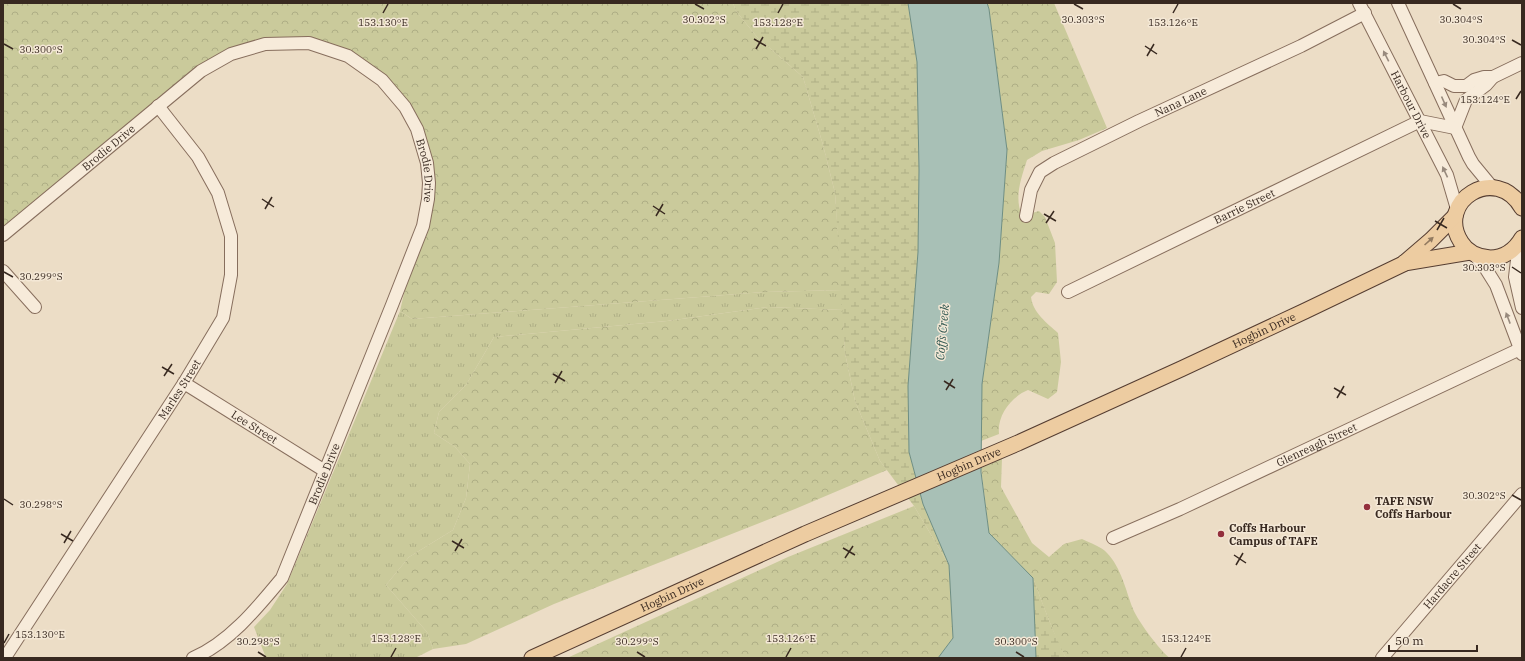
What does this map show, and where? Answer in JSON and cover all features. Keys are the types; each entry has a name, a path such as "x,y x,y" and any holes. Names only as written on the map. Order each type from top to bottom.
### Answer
{"main road":[{"name":"Hogbin Drive","path":"532,658 805,534 1018,443 1181,369 1403,264 1431,240 1456,212 1463,199 1471,192 1481,188 1492,187"},
{"path":"1492,187 1515,191 1517,200 1522,208"},
{"path":"1456,212 1455,226 1457,236 1462,245 1472,253 1484,257 1494,258 1504,255 1512,250 1521,240"},
{"name":"Hogbin Drive","path":"1403,264 1472,253"}],"street":[{"path":"1398,3 1473,164 1492,187"},
{"name":"Harbour Drive","path":"1362,8 1447,175 1456,212"},
{"name":"Nana Lane","path":"1026,216 1031,190 1040,172 1054,162 1301,46 1362,8"},
{"name":"Brodie Drive","path":"3,235 201,71 231,54 265,44 309,43 348,56 382,80 406,107 417,130 427,162 429,183 428,199 423,226 282,578 260,605 233,632 202,654 193,658"},
{"path":"1455,128 1466,100 1493,77 1522,62"},
{"path":"1435,83 1444,81 1454,86 1466,86 1474,80 1484,77 1493,77"},
{"name":"Marles Street","path":"5,656 184,383 223,318 232,275 231,236 218,193 198,157 158,106"},
{"path":"1420,121 1455,128"},
{"name":"Barrie Street","path":"1068,292 1420,121"},
{"path":"1521,240 1515,277 1522,308"},
{"path":"1472,253 1486,269 1496,285 1521,352"},
{"path":"3,271 35,307"},
{"name":"Glenreagh Street","path":"1113,538 1180,509 1521,352"},
{"name":"Lee Street","path":"184,383 325,471"},
{"name":"Hardacre Street","path":"1382,658 1522,494"},
{"path":"5,656 19,658"}],"green space":[{"path":"3,3 733,3 736,11 757,37 803,77 835,193 842,290 764,292 412,319 400,311 429,183 405,107 348,56 309,43 231,54 3,235"},
{"path":"733,3 908,3 917,62 919,170 918,252 908,386 909,452 923,504 949,565 914,506 880,461 855,401 845,353 835,193 803,77 757,37 736,11"},
{"path":"987,3 1054,3 1107,128 1079,140 1042,151 1027,160 1018,195 1022,216 1039,211 1045,217 1055,243 1057,282 1049,294 1036,292 1031,297 1032,303 1038,313 1058,333 1061,362 1057,392 1048,399 1028,390 1022,393 1006,408 1000,420 999,434 981,441 982,384 999,263 1007,150"},
{"path":"842,290 843,310 768,307 667,321 494,337 466,385 439,412 434,433 455,447 470,464 466,498 453,530 409,557 386,585 427,632 433,649 415,658 266,658 254,627 270,610 287,584 400,311 412,319 764,292"},
{"path":"768,307 843,310 845,353 855,401 880,461 887,470 795,509 554,604 466,644 433,649 427,632 386,585 409,557 453,530 466,498 470,464 455,447 434,433 439,412 466,385 494,337 667,321"},
{"path":"1002,458 1001,487 1032,543 1049,557 1064,544 1082,539 1105,551 1120,572 1133,609 1139,621 1155,643 1170,658 1066,658 1058,643 1033,578 989,533 981,468"},
{"path":"914,506 949,565 953,638 938,658 567,658 788,557"},
{"path":"1033,578 1052,628 1066,658 1036,658"}],"water":[{"name":"Coffs Creek","path":"908,3 987,3 989,9 1007,150 999,263 982,384 981,472 989,533 1033,578 1036,658 938,658 953,638 949,565 923,504 909,452 908,386 918,252 919,170 917,62"}],"place":[{"name":"TAFE NSW Coffs Harbour","path":"1367,507"},
{"name":"Coffs Harbour Campus of TAFE","path":"1221,534"}]}
